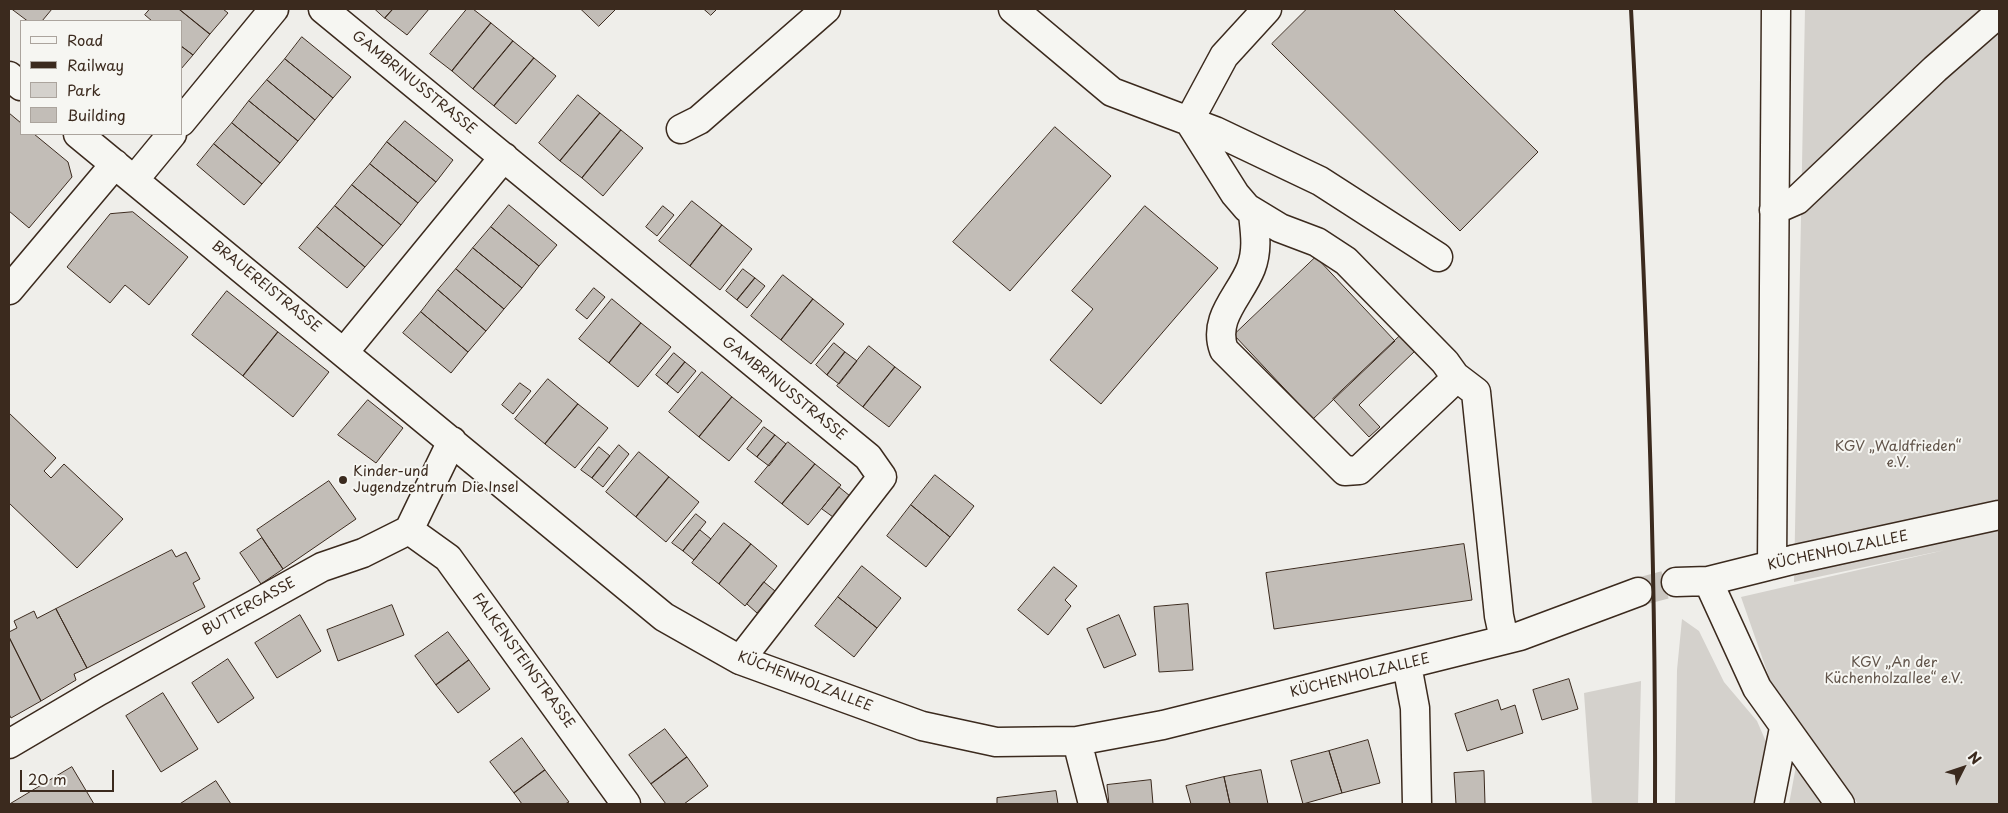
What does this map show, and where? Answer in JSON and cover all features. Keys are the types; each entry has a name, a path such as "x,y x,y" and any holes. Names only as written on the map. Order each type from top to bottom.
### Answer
{"street":[{"path":"182,121 274,9"},
{"name":"GAMBRINUSSTRASSE","path":"323,9 868,457 882,477 740,660"},
{"path":"681,129 700,120 826,9"},
{"path":"1013,9 1112,92 1189,121 1320,181 1438,257"},
{"path":"1189,121 1224,56 1268,9"},
{"path":"1772,565 1776,9"},
{"path":"1774,210 1797,200 1935,69 1999,13"},
{"path":"9,76 20,85"},
{"path":"1189,121 1235,194 1253,214 1280,228 1317,242 1346,261 1445,362 1455,376 1476,392 1499,616 1504,640"},
{"name":"BRAUEREISTRASSE","path":"79,135 345,351 452,441"},
{"path":"9,290 124,172 171,135"},
{"path":"345,351 504,157"},
{"path":"1253,214 1256,246 1251,268 1221,325 1220,337 1224,350 1345,471 1359,470 1450,384 1455,376"},
{"path":"409,530 452,441"},
{"name":"KÜCHENHOLZALLEE","path":"452,441 664,617 740,660 922,726 996,742 1077,741 1163,725 1504,640 1574,617 1638,592"},
{"name":"KÜCHENHOLZALLEE","path":"1676,582 1708,582 1772,565 1999,515"},
{"name":"BUTTERGASSE","path":"9,744 322,567 363,553 409,530"},
{"name":"FALKENSTEINSTRASSE","path":"409,530 448,558 626,804"},
{"path":"1708,582 1756,688 1840,804"},
{"path":"1407,665 1415,708 1417,804"},
{"path":"1769,804 1784,728"},
{"path":"1077,741 1093,804"}],"green space":[{"name":"KGV „Waldfrieden“ e.V.","path":"1805,9 1999,9 1999,804 1858,804 1770,680 1741,597 1945,550 1794,582"},
{"path":"1682,619 1699,631 1724,682 1757,721 1770,751 1762,804 1675,804 1677,670"},
{"path":"1641,681 1638,804 1592,804 1584,693"},
{"path":"1796,766 1823,804 1789,804"}],"building":[{"path":"12,9 52,9 43,20 27,20"},
{"path":"150,9 179,9 210,34 193,55 182,47 182,20 151,20 145,15"},
{"path":"179,9 223,9 228,13 210,34"},
{"path":"375,9 393,9 385,18"},
{"path":"393,9 429,9 407,35 385,18"},
{"path":"467,9 473,9 491,23 452,71 430,54"},
{"path":"581,9 616,9 599,26"},
{"path":"704,9 717,9 711,15"},
{"path":"1307,9 1393,9 1538,152 1460,231 1272,44"},
{"path":"491,23 513,41 473,89 452,71"},
{"path":"302,37 351,77 333,98 285,59"},
{"path":"513,41 534,58 494,106 473,89"},
{"path":"182,47 193,55 182,68"},
{"path":"534,58 556,76 516,124 494,106"},
{"path":"285,59 333,98 315,120 267,80"},
{"path":"267,80 315,120 298,141 249,101"},
{"path":"578,95 600,113 560,161 539,143"},
{"path":"249,101 298,141 280,163 232,123"},
{"path":"9,113 20,122 20,135 35,135 68,162 72,177 29,228 9,211"},
{"path":"600,113 621,130 582,178 560,161"},
{"path":"405,121 453,160 436,182 387,142"},
{"path":"232,123 280,163 262,184 214,144"},
{"path":"1055,127 1111,176 1010,291 953,242"},
{"path":"621,130 643,148 603,196 582,178"},
{"path":"387,142 436,182 418,203 370,164"},
{"path":"214,144 262,184 244,205 197,165"},
{"path":"370,164 418,203 401,225 352,185"},
{"path":"352,185 401,225 383,246 335,206"},
{"path":"692,201 722,225 690,266 659,241"},
{"path":"509,205 557,245 539,266 491,227"},
{"path":"335,206 383,246 365,267 317,227"},
{"path":"663,206 674,215 657,236 646,227"},
{"path":"1145,206 1218,268 1101,404 1050,360 1093,309 1072,291"},
{"path":"133,212 188,257 149,305 125,285 110,303 67,267 110,214"},
{"path":"722,225 752,249 720,290 690,266"},
{"path":"317,227 365,267 347,288 299,248"},
{"path":"491,227 539,266 522,288 473,248"},
{"path":"473,248 522,288 504,309 456,269"},
{"path":"1316,257 1395,341 1313,419 1234,335"},
{"path":"456,269 504,309 486,331 438,290"},
{"path":"743,269 755,278 737,300 726,291"},
{"path":"783,275 813,299 781,340 751,316"},
{"path":"755,278 765,286 747,308 737,300"},
{"path":"594,288 605,297 587,319 576,310"},
{"path":"438,290 486,331 468,352 421,312"},
{"path":"227,291 278,332 243,376 192,335"},
{"path":"612,299 641,323 609,363 579,339"},
{"path":"813,299 844,324 811,364 781,340"},
{"path":"421,312 468,352 451,373 403,333"},
{"path":"641,323 671,347 638,387 609,363"},
{"path":"278,332 329,372 293,417 243,376"},
{"path":"1402,334 1416,350 1359,405 1380,427 1369,437 1333,399"},
{"path":"834,343 845,352 827,375 816,365"},
{"path":"869,346 895,367 863,407 837,386"},
{"path":"845,352 857,361 839,384 827,375"},
{"path":"674,353 685,362 667,384 656,375"},
{"path":"685,362 696,371 678,393 667,384"},
{"path":"895,367 921,387 889,427 863,407"},
{"path":"702,372 732,397 699,437 669,412"},
{"path":"548,379 578,404 545,444 515,419"},
{"path":"520,383 531,391 513,414 502,405"},
{"path":"732,397 762,421 729,461 699,437"},
{"path":"368,400 403,428 376,463 338,435"},
{"path":"578,404 608,428 575,468 545,444"},
{"path":"9,413 56,458 44,471 51,478 64,464 123,519 77,568 9,503"},
{"path":"764,427 775,435 757,457 747,449"},
{"path":"775,435 786,444 769,466 757,457"},
{"path":"788,442 815,464 782,504 755,482"},
{"path":"619,445 629,454 603,487 592,478"},
{"path":"599,447 610,456 592,478 581,470"},
{"path":"639,452 669,477 636,517 606,492"},
{"path":"815,464 841,485 808,525 782,504"},
{"path":"935,475 974,506 950,537 911,505"},
{"path":"669,477 699,502 666,542 636,517"},
{"path":"329,481 356,519 283,569 257,530"},
{"path":"839,487 850,496 833,517 822,509"},
{"path":"911,505 950,537 926,567 887,536"},
{"path":"696,514 706,522 683,551 672,543"},
{"path":"724,523 751,544 719,584 692,563"},
{"path":"700,530 711,539 694,560 683,551"},
{"path":"262,538 283,569 261,584 240,553"},
{"path":"751,544 777,566 745,606 719,584"},
{"path":"1464,544 1472,600 1274,629 1266,573"},
{"path":"172,550 176,557 186,552 200,579 193,583 205,607 87,668 56,609"},
{"path":"862,566 901,598 877,628 838,597"},
{"path":"1054,567 1077,586 1065,600 1071,606 1048,635 1018,610"},
{"path":"764,582 775,591 757,613 747,604"},
{"path":"838,597 877,628 854,657 815,626"},
{"path":"1188,604 1193,670 1159,672 1154,607"},
{"path":"392,605 404,635 338,661 327,630"},
{"path":"56,609 87,668 74,674 76,680 41,701 9,637 9,632 17,628 14,621 34,611 37,618"},
{"path":"300,615 321,651 277,678 255,643"},
{"path":"1119,615 1136,655 1104,668 1087,629"},
{"path":"448,632 469,660 436,685 415,656"},
{"path":"9,637 41,701 11,718 9,714"},
{"path":"228,659 254,698 218,723 192,683"},
{"path":"469,660 490,689 458,713 436,685"},
{"path":"1569,679 1578,709 1542,720 1533,690"},
{"path":"163,693 198,749 161,772 126,716"},
{"path":"1498,700 1501,710 1515,705 1523,733 1467,751 1455,714"},
{"path":"665,729 687,757 651,784 629,755"},
{"path":"522,738 545,770 514,793 490,762"},
{"path":"1368,740 1380,783 1342,793 1329,751"},
{"path":"1329,751 1342,793 1303,804 1291,761"},
{"path":"687,757 708,786 684,804 666,804 651,784"},
{"path":"72,767 94,804 10,804"},
{"path":"545,770 569,802 565,804 522,804 514,793"},
{"path":"1261,770 1268,804 1230,804 1224,777"},
{"path":"1484,771 1485,804 1456,804 1454,773"},
{"path":"1224,777 1230,804 1191,804 1186,786"},
{"path":"1151,780 1153,804 1109,804 1107,785"},
{"path":"216,781 231,804 180,804"},
{"path":"1056,791 1058,804 997,804 997,798"}],"tunnel":[{"path":"1638,592 1676,582"}],"railway":[{"path":"1631,9 1649,406 1654,605 1655,804"}],"place":[{"name":"Kinder-und Jugendzentrum Die Insel","path":"343,480"}],"park label":[{"name":"KGV „An der Küchenholzallee“ e.V.","path":"1894,672"}]}
